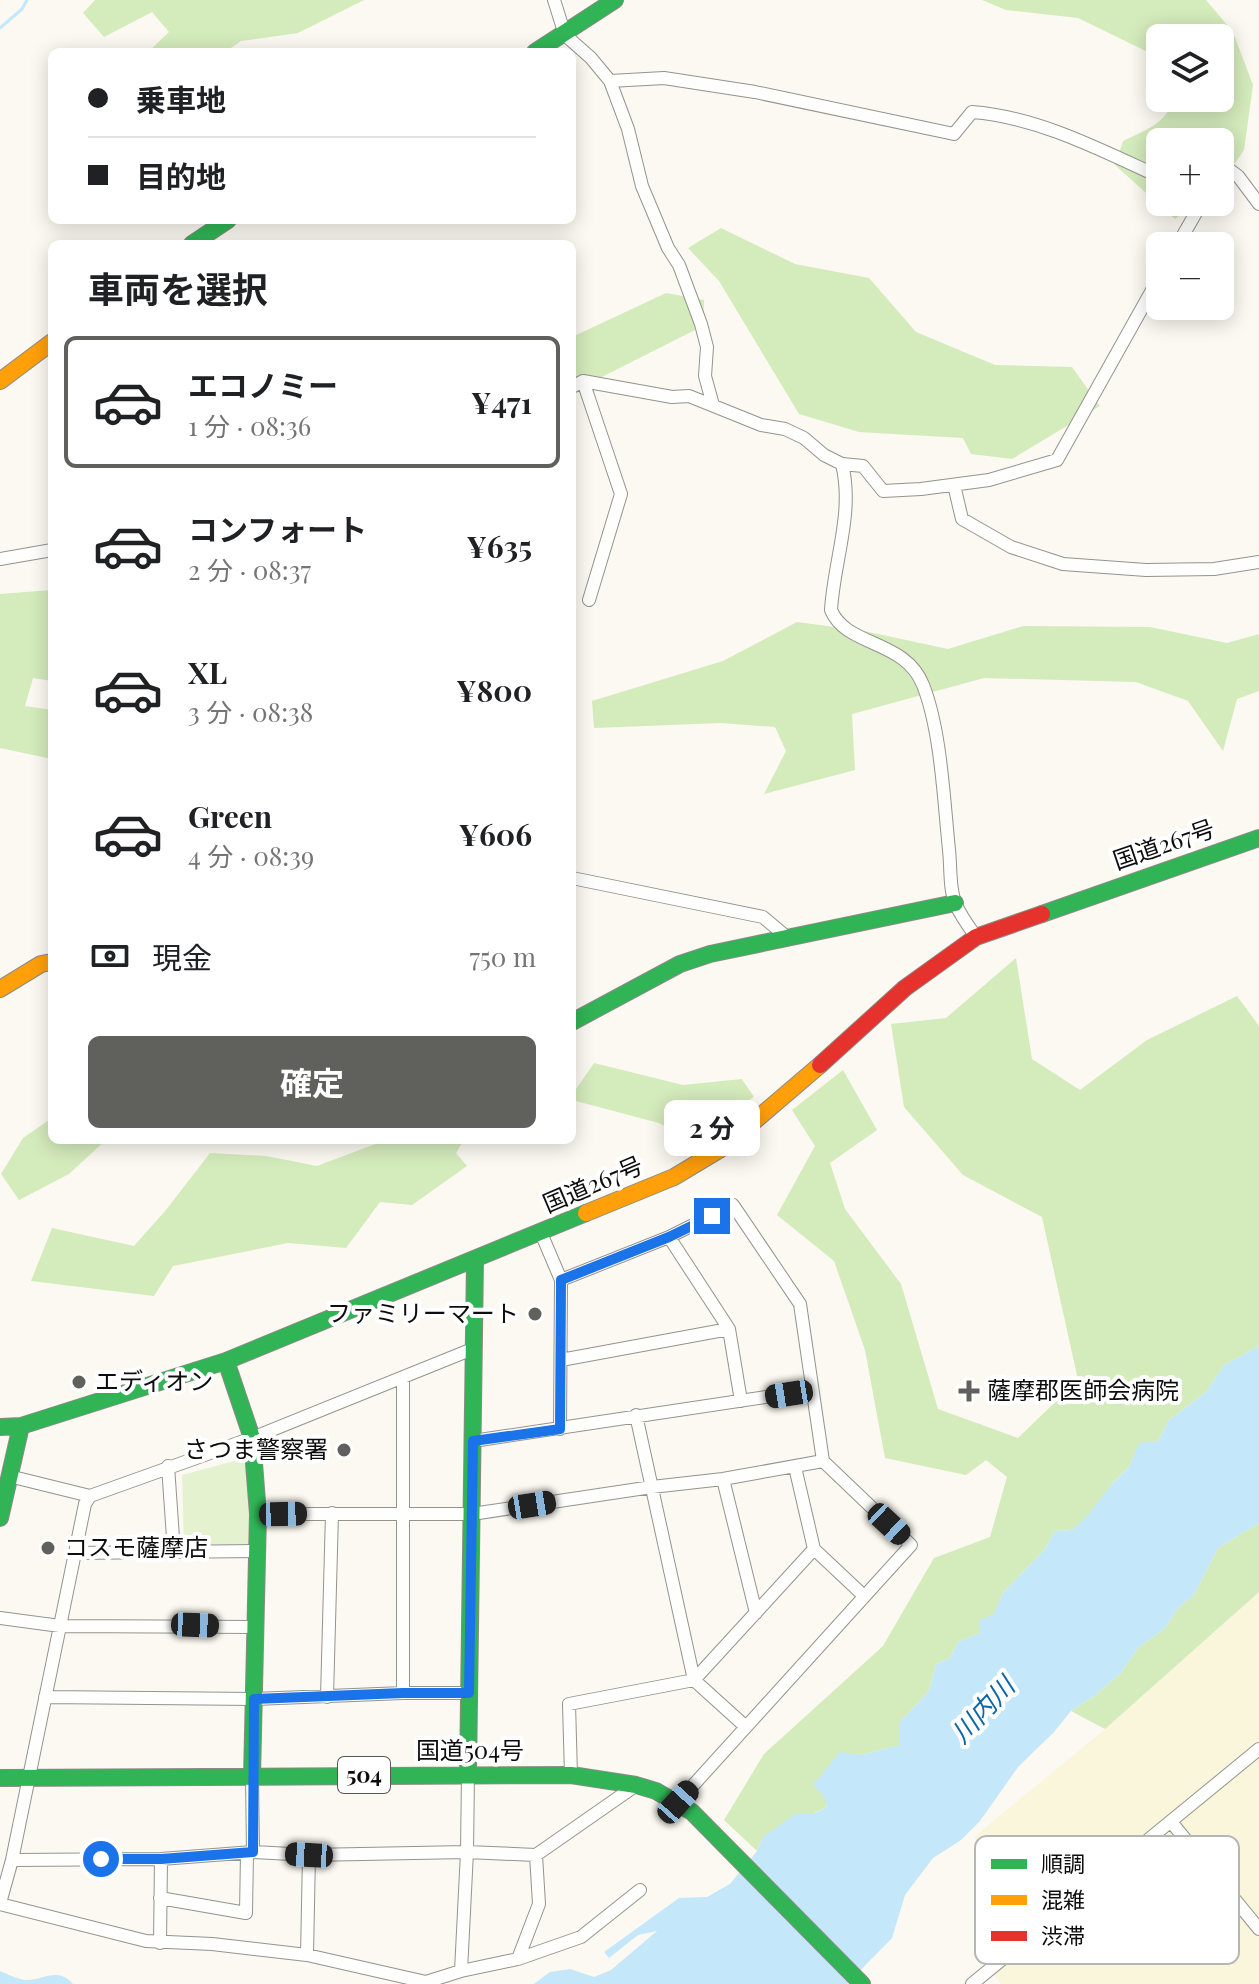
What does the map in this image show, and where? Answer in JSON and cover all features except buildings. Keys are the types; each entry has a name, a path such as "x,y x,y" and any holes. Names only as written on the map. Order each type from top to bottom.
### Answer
{"main road":[{"path":"542,48 615,0"},
{"path":"198,240 222,224"},
{"path":"0,381 48,345"},
{"name":"国道267号","path":"0,1427 21,1426 226,1361 674,1177 724,1147 785,1097 905,988 976,937 1259,838"},
{"path":"576,1020 680,964 723,951 955,903"},
{"path":"0,989 48,963"},
{"path":"468,1774 475,1260"},
{"path":"226,1361 252,1438 258,1514 252,1777"},
{"path":"0,1518 21,1426"},
{"name":"国道504号","path":"0,1778 571,1775 636,1785 678,1802 712,1832 862,1984"}],"street":[{"path":"554,0 565,35 591,58 610,81 628,129 642,186 668,248 679,265 701,324 707,347 705,376 713,405"},
{"path":"610,81 664,78 755,92 954,134 972,112 1003,114 1053,131 1146,171"},
{"path":"1234,173 1259,204"},
{"path":"589,600 621,494 578,384 672,397 689,396 761,425 785,429 842,464 863,466 883,491 989,480 1057,460 1146,301"},
{"path":"842,464 848,486 846,521 831,610 834,617 865,640 887,648 908,661 924,686 939,759 955,903 976,937"},
{"path":"954,485 962,519 1011,547 1063,564 1146,570 1214,569 1259,562"},
{"path":"0,559 48,551"},
{"path":"576,879 763,917 788,938"},
{"path":"561,1280 669,1237 733,1205 800,1304 823,1461 911,1545 678,1802"},
{"path":"541,1233 561,1280 560,1429"},
{"path":"669,1237 729,1329 741,1401"},
{"path":"561,1360 729,1329"},
{"path":"9,1476 90,1496 252,1438 475,1348"},
{"path":"403,1377 403,1693"},
{"path":"473,1441 812,1390"},
{"path":"636,1415 694,1680 746,1727"},
{"path":"258,1514 472,1514 723,1479 823,1461"},
{"path":"168,1466 174,1552"},
{"path":"795,1467 814,1549 864,1596"},
{"path":"723,1479 756,1613"},
{"path":"90,1496 85,1504 12,1860 0,1903 160,1943 212,1944 307,1955 426,1982 518,1959 581,1937 640,1890"},
{"path":"327,1697 332,1513"},
{"path":"571,1775 569,1704 694,1680 814,1549"},
{"path":"76,1553 258,1551"},
{"path":"0,1618 60,1626 256,1627"},
{"path":"45,1697 254,1699 469,1693"},
{"path":"1156,1836 1259,1749"},
{"path":"461,1971 468,1774"},
{"path":"160,1898 246,1913 252,1777"},
{"path":"12,1860 161,1859 250,1853 467,1852 536,1855 636,1785"},
{"path":"1172,1823 1183,1836"},
{"path":"307,1955 309,1855"},
{"path":"518,1959 539,1904 536,1855"},
{"path":"160,1943 161,1859"},
{"path":"1239,1905 1259,1929"},
{"path":"972,1984 997,1964"}],"shaded area":[{"path":"1259,1592 1259,1984 1001,1984 992,1972 1002,1964 1239,1964 1239,1836 975,1836 1105,1729"}],"green space":[{"path":"95,0 364,0 298,33 241,41 231,48 152,48 169,32 152,12 104,37 83,13"},
{"path":"982,0 1206,0 1226,24 1146,24 1146,51 1078,18 1006,10"},
{"path":"1234,35 1253,85 1244,150 1234,165 1234,128 1149,128 1167,114 1234,112"},
{"path":"1146,130 1146,193 1115,165 1123,141"},
{"path":"721,228 795,264 869,278 916,332 995,365 1072,367 1100,406 1012,459 971,454 963,438 859,432 799,414 719,281 688,248"},
{"path":"666,293 704,300 703,326 576,390 576,335"},
{"path":"48,590 48,680 33,678 25,706 48,709 48,758 0,748 0,594"},
{"path":"797,622 864,631 948,649 1023,626 1150,627 1227,643 1259,634 1259,691 1237,699 1223,751 1188,701 1136,682 984,678 852,714 855,770 764,794 786,751 775,727 721,723 594,728 592,701 723,661"},
{"path":"1016,958 1032,1059 1080,1090 1147,1040 1237,996 1259,1026 1259,1346 1224,1365 1206,1392 1169,1420 1158,1441 1139,1444 1129,1467 1089,1515 1072,1530 1055,1531 1045,1549 1003,1593 993,1616 980,1633 958,1642 950,1658 936,1664 929,1691 900,1722 901,1745 861,1755 840,1753 827,1778 827,1807 763,1837 757,1851 724,1820 764,1754 883,1646 934,1558 990,1537 1007,1477 986,1460 966,1475 885,1458 865,1350 834,1261 777,1215 815,1146 792,1110 843,1070 877,1130 830,1163 845,1209 901,1284 938,1409 1018,1438 1078,1380 1042,1217 963,1175 904,1107 891,1024 946,1018"},
{"path":"594,1063 683,1085 742,1079 754,1097 688,1139 659,1123 576,1101 576,1089"},
{"path":"48,1121 48,1144 102,1144 69,1174 19,1200 1,1174 23,1138"},
{"path":"375,1144 462,1144 456,1153 467,1166 412,1205 380,1202 346,1248 288,1243 173,1266 154,1296 31,1281 52,1228 134,1246 210,1153 266,1156 317,1166"},
{"path":"246,1458 254,1517 252,1547 184,1547 182,1475"},
{"path":"1259,1523 1259,1592 1105,1729 1071,1711 1121,1673 1138,1648 1164,1629 1179,1607 1194,1595 1218,1548"}],"water":[{"name":"川内川","path":"1259,1346 1259,1523 1218,1548 1194,1595 1179,1607 1164,1629 1138,1648 1121,1673 1071,1711 1018,1767 980,1821 961,1840 933,1858 905,1895 892,1938 847,1984 534,1984 550,1972 570,1969 594,1977 611,1970 657,1931 638,1935 609,1958 604,1952 679,1898 707,1897 730,1884 757,1851 763,1837 795,1814 815,1813 827,1807 824,1796 813,1785 840,1752 861,1755 900,1745 900,1722 929,1691 936,1664 950,1658 958,1642 980,1633 979,1620 993,1615 1003,1593 1045,1549 1055,1531 1072,1530 1129,1467 1139,1443 1158,1441 1169,1420 1206,1392 1224,1365"},
{"path":"0,1971 25,1980 56,1975 73,1984 0,1984"}],"waterway":[{"path":"0,28 22,9 27,0"}],"traffic: fast":[{"path":"541,48 615,0"},
{"path":"198,240 222,224"},
{"path":"1042,914 1259,838"},
{"path":"576,1020 680,964 710,954 955,903"},
{"path":"0,1518 21,1426 226,1361 586,1213"},
{"path":"468,1774 475,1260"},
{"path":"226,1361 252,1438 258,1514 252,1777"},
{"path":"0,1427 21,1426"},
{"path":"0,1778 571,1775 636,1785 656,1791 692,1812 862,1984"}],"traffic: slow":[{"path":"0,381 48,345"},
{"path":"0,989 48,963"},
{"path":"586,1213 674,1177 724,1147 820,1065"}],"traffic: jam":[{"path":"820,1065 905,988 976,937 1042,914"}],"place":[{"name":"ファミリーマート","path":"535,1314"},
{"name":"エディオン","path":"79,1382"},
{"name":"薩摩郡医師会病院","path":"969,1391"},
{"name":"さつま警察署","path":"344,1450"},
{"name":"コスモ薩摩店","path":"48,1548"}],"route":[{"path":"101,1859 161,1859 253,1852 254,1699 469,1693 473,1441 560,1429 561,1280 669,1237 712,1216"}]}
